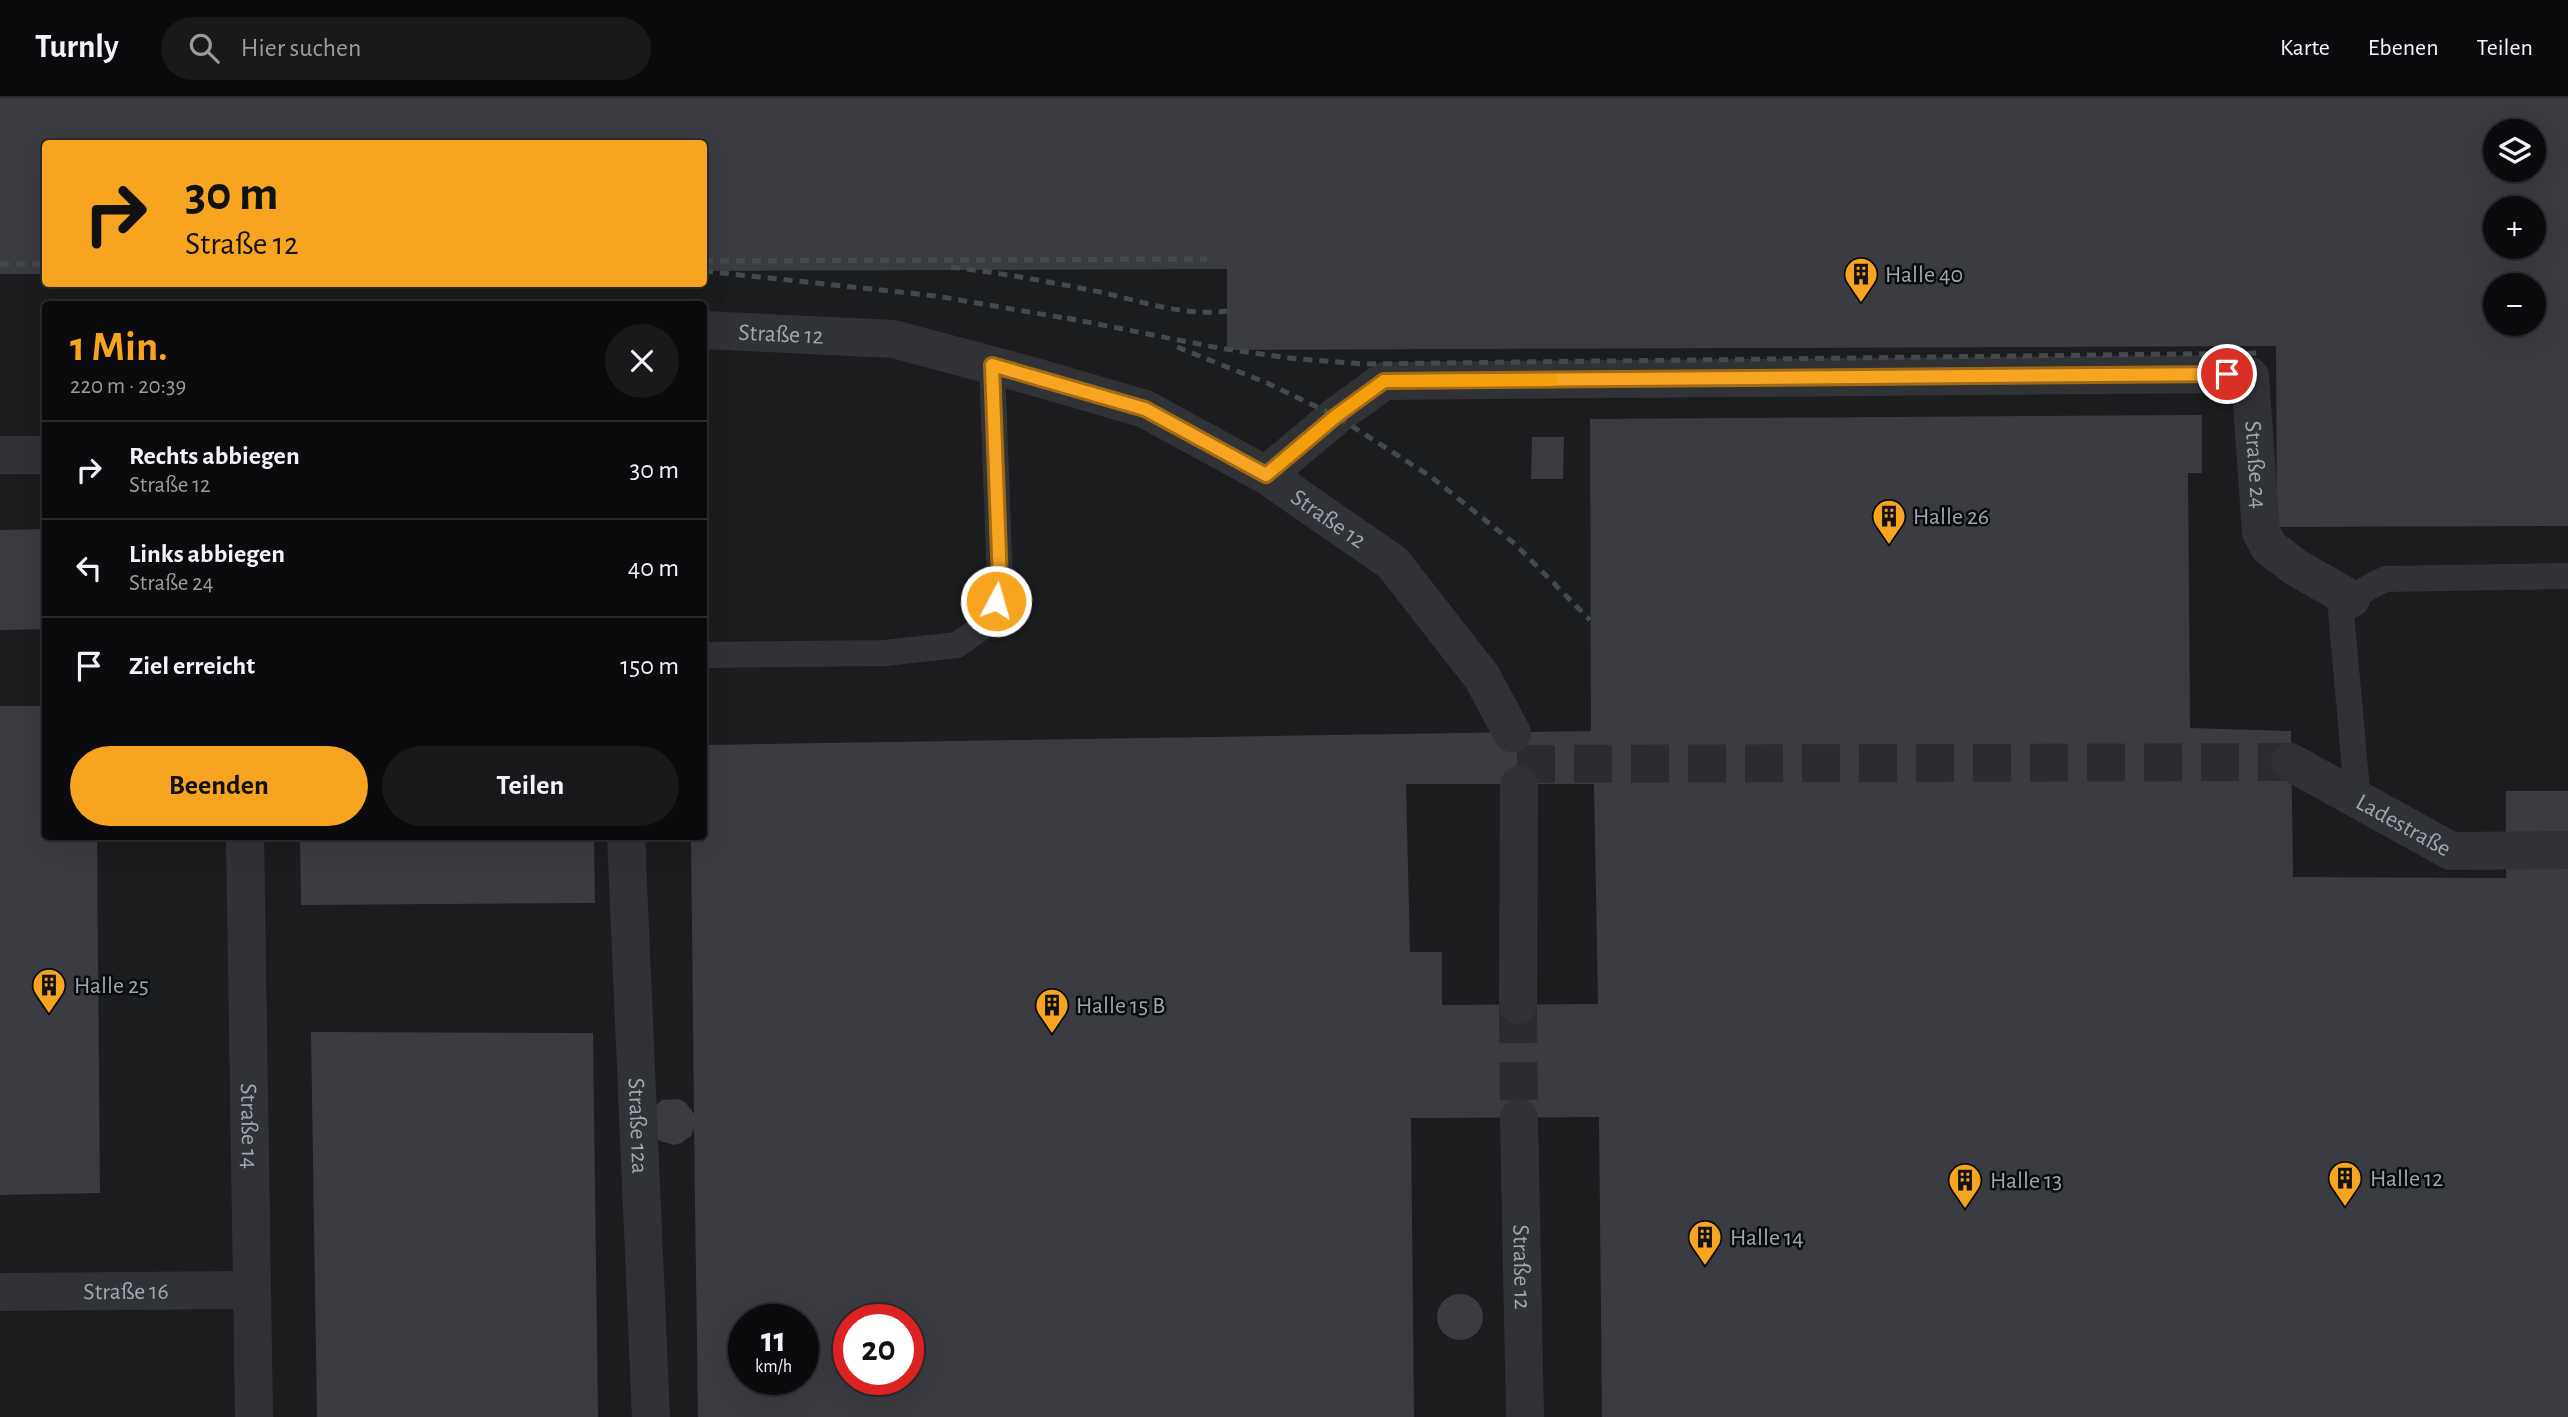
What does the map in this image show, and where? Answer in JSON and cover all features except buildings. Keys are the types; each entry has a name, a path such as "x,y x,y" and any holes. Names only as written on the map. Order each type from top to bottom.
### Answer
{"street":[{"name":"Straße 12","path":"707,330 893,339 1145,409 1266,475 1393,563 1482,677 1512,733"},
{"name":"Straße 24","path":"1266,475 1336,416 1384,381 2213,374 2250,376 2261,532 2269,547 2295,567 2351,599"},
{"path":"0,455 42,455"},
{"name":"Ladestraße","path":"2290,762 2358,802 2451,851 2568,850"},
{"path":"1518,785 1518,1004"},
{"name":"Straße 14","path":"245,840 254,1417"},
{"name":"Straße 12a","path":"626,840 650,1417"},
{"name":"Straße 12","path":"1519,1118 1525,1417"},
{"name":"Straße 16","path":"0,1292 252,1290"}],"lane":[{"path":"707,655 885,653 957,645 992,620 1000,582 992,365"},
{"path":"2358,802 2341,612 2351,599 2371,585 2386,579 2568,576"}],"shaded area":[{"path":"0,98 2568,98 2568,1417 0,1417"}],"tunnel":[{"path":"1517,764 2290,762"},
{"path":"1518,1005 1519,1118"}],"railway":[{"path":"707,261 1207,259"},
{"path":"0,264 42,264"},
{"path":"951,267 1063,285 1179,310 1227,311"},
{"path":"707,271 936,296 1076,320"},
{"path":"1067,318 1219,348 1289,358 1362,364 2260,353"},
{"path":"1177,347 1267,383 1336,416 1430,476 1515,544 1590,620"}],"slow traffic":[{"path":"1277,466 1336,416 1384,381 1552,380"}],"place":[{"name":"Halle 40","path":"1861,304"},
{"name":"Halle 26","path":"1889,546"},
{"name":"Halle 25","path":"49,1015"},
{"name":"Halle 15 B","path":"1052,1035"},
{"name":"Halle 12","path":"2345,1208"},
{"name":"Halle 13","path":"1965,1210"},
{"name":"Halle 14","path":"1705,1267"}],"route":[{"path":"996,601 1000,582 992,365 1145,409 1266,475 1336,416 1384,381 2227,374"}]}
